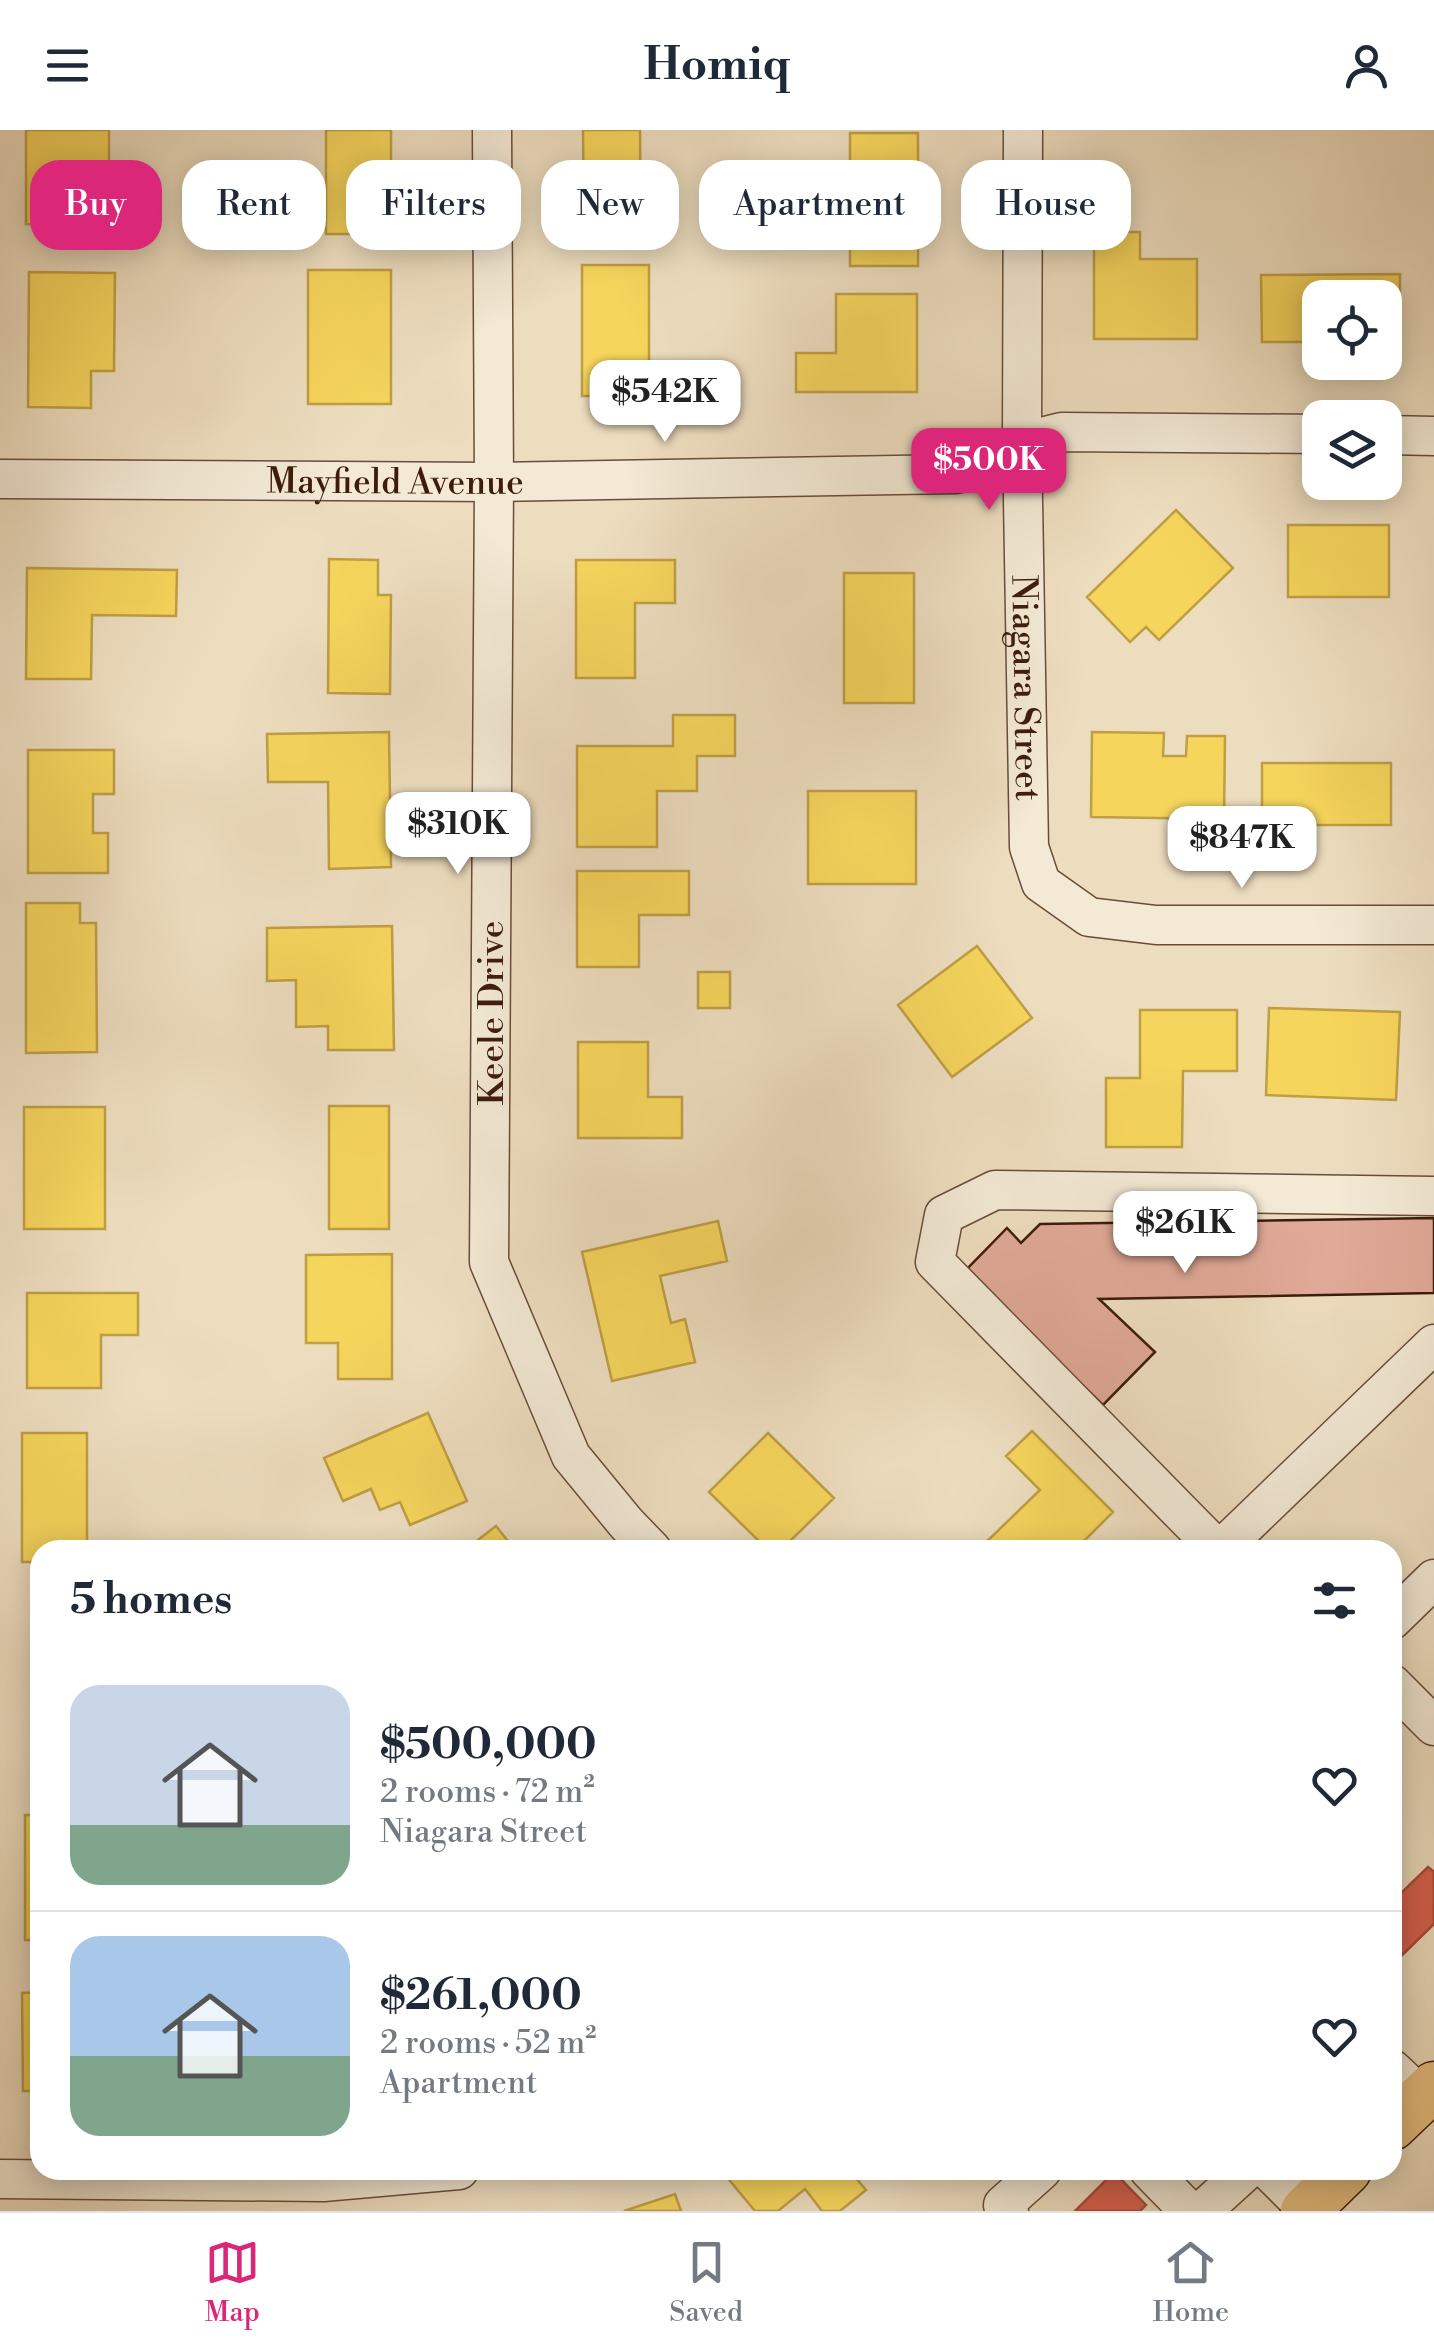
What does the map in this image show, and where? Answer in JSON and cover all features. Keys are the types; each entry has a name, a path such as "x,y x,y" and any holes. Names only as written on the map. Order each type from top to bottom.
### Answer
{"main road":[{"path":"1307,2210 1337,2180"}],"street":[{"name":"Keele Drive","path":"492,130 490,1262 572,1456 642,1540"},
{"name":"Niagara Street","path":"1023,130 1022,442 1028,848 1041,884 1089,916 1156,925 1434,925"},
{"name":"Mayfield Avenue","path":"0,479 494,482 956,474 976,470 1022,442 1062,432 1302,434"},
{"path":"1402,435 1434,436"},
{"path":"1209,1540 936,1262 944,1215 995,1190 1434,1196"},
{"path":"1229,1540 1434,1344"},
{"path":"1402,1610 1434,1579"},
{"path":"1402,1694 1434,1726"},
{"path":"0,2179 30,2179"},
{"path":"108,2180 346,2180"},
{"path":"1009,2211 1003,2205 1031,2180"},
{"path":"1159,2180 1189,2211"},
{"path":"1202,2211 1235,2180"},
{"path":"1278,2180 1307,2210"}],"building: Homes":[{"path":"26,130 109,130 109,160 30,160 30,224 26,224"},
{"path":"326,130 391,130 391,160 346,160 346,234 326,234"},
{"path":"583,130 640,130 640,160 583,160"},
{"path":"850,133 918,133 918,160 850,160"},
{"path":"1131,232 1140,232 1140,259 1197,259 1197,339 1094,339 1094,250 1131,250"},
{"path":"850,250 918,250 918,266 850,266"},
{"path":"582,265 649,265 649,396 582,396"},
{"path":"308,270 391,270 391,404 308,404"},
{"path":"29,272 115,273 114,371 91,371 91,408 28,407"},
{"path":"1400,274 1400,280 1302,280 1302,342 1262,342 1261,275"},
{"path":"836,294 917,294 917,392 796,392 796,353 836,353"},
{"path":"1176,510 1233,568 1159,640 1146,627 1130,642 1087,597"},
{"path":"1288,525 1389,525 1389,597 1288,597"},
{"path":"329,559 378,560 378,595 391,595 390,694 328,693"},
{"path":"576,560 675,560 675,603 635,603 635,678 576,678"},
{"path":"27,568 177,570 176,616 92,615 91,679 26,679"},
{"path":"844,573 914,573 914,703 844,703"},
{"path":"673,715 735,715 735,756 697,756 697,791 657,791 657,847 577,847 577,746 673,746"},
{"path":"389,732 391,867 329,869 328,782 268,782 267,734"},
{"path":"1092,732 1164,733 1163,756 1186,756 1187,736 1225,736 1224,819 1091,817"},
{"path":"28,750 114,750 114,794 93,794 93,833 108,833 108,873 28,873"},
{"path":"1262,763 1391,763 1391,825 1262,825"},
{"path":"808,791 916,791 916,884 808,884"},
{"path":"577,871 689,871 689,915 639,915 639,967 577,967"},
{"path":"26,903 80,903 80,923 96,923 97,1052 26,1053"},
{"path":"392,926 394,1050 328,1050 328,1026 296,1027 296,980 267,981 267,928"},
{"path":"977,946 1032,1018 952,1077 898,1005"},
{"path":"698,972 730,972 730,1008 698,1008"},
{"path":"1269,1008 1400,1012 1396,1100 1266,1095"},
{"path":"1140,1010 1237,1010 1237,1071 1183,1071 1182,1147 1106,1147 1106,1078 1140,1078"},
{"path":"578,1042 648,1042 648,1097 682,1097 682,1138 578,1138"},
{"path":"329,1106 389,1106 389,1229 329,1229"},
{"path":"24,1107 105,1107 105,1229 24,1229"},
{"path":"718,1221 727,1261 660,1276 671,1323 685,1319 695,1362 612,1381 582,1252"},
{"path":"392,1254 392,1379 338,1379 338,1343 306,1343 306,1255"},
{"path":"27,1293 138,1293 138,1335 101,1335 101,1388 27,1388"},
{"path":"428,1413 467,1501 410,1525 400,1502 380,1510 371,1489 343,1501 324,1458"},
{"path":"1032,1431 1113,1512 1085,1540 988,1540 1040,1490 1006,1456"},
{"path":"22,1433 87,1433 87,1540 30,1540 30,1562 22,1562"},
{"path":"768,1433 834,1498 791,1540 758,1540 709,1492"},
{"path":"496,1526 507,1540 478,1540"},
{"path":"25,1815 30,1815 30,1940 25,1940"},
{"path":"22,1993 30,1993 30,2091 23,2091"},
{"path":"729,2180 858,2180 866,2190 840,2211 822,2211 805,2189 778,2211 755,2211"},
{"path":"675,2194 681,2211 624,2211"}],"building: Shops":[{"path":"1428,1867 1434,1872 1434,1924 1402,1955 1402,1892"},
{"path":"1106,2180 1122,2180 1146,2205 1140,2211 1075,2211"}],"building: Other":[{"path":"1434,1218 1434,1293 1099,1299 1155,1352 1103,1405 964,1272 1007,1228 1021,1243 1040,1224"}]}
